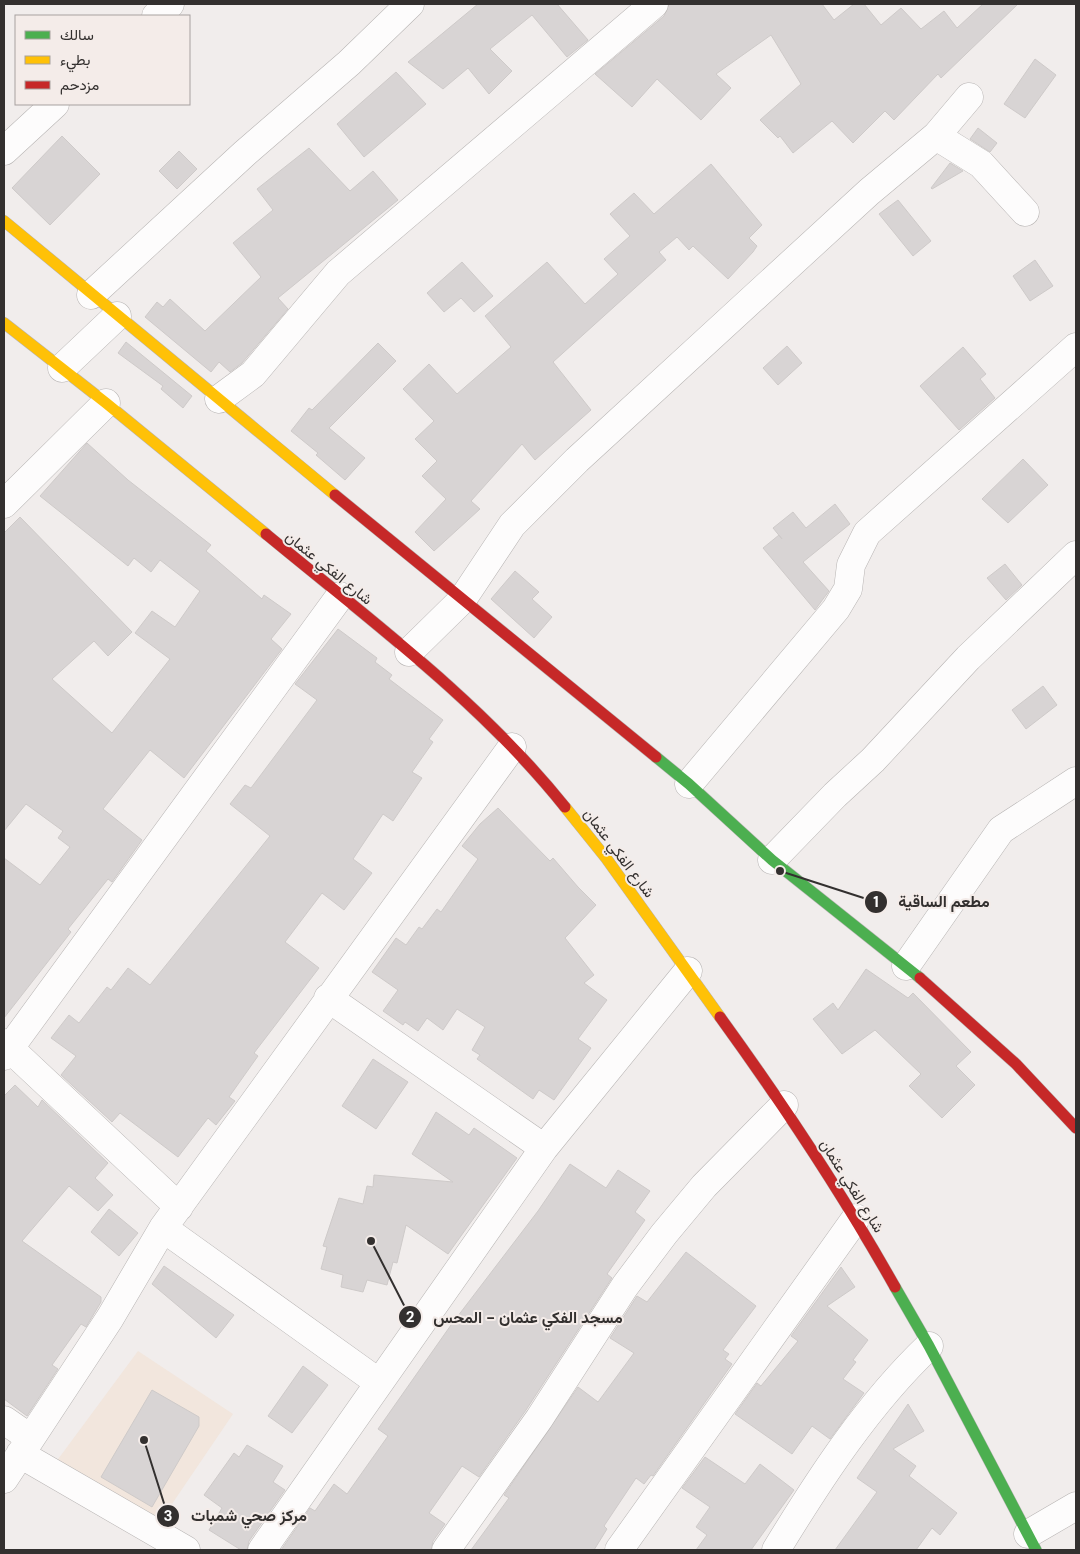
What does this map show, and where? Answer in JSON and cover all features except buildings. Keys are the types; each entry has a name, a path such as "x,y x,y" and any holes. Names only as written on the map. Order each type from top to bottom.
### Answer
{"street":[{"path":"157,15 170,4"},
{"path":"91,294 245,153 349,63 410,4"},
{"path":"219,399 253,374 338,273 654,4"},
{"path":"409,652 462,600 512,525 577,460 869,192 936,136 969,97"},
{"path":"4,151 54,105"},
{"path":"936,136 981,164 1025,212"},
{"path":"4,221 462,600 689,784 772,860 906,966 1016,1064 1076,1128"},
{"path":"62,368 117,316"},
{"name":"شارع الفكي عثمان","path":"4,323 62,368 409,652 512,747 548,786 606,858 784,1105 856,1218 929,1346 1032,1542"},
{"path":"689,784 836,609 848,589 851,566 867,533 1076,347"},
{"path":"4,504 106,404"},
{"path":"772,860 872,760 968,658 1076,555"},
{"path":"340,596 6,1050 171,1217 378,1382"},
{"path":"4,1479 110,1318 171,1217 328,998 512,747"},
{"path":"906,966 1001,830 1076,781"},
{"path":"262,1550 378,1382 544,1148 688,971"},
{"path":"328,998 544,1148"},
{"path":"446,1550 539,1419 626,1286 664,1234 704,1186 784,1105"},
{"path":"619,1550 856,1218"},
{"path":"776,1550 809,1495 897,1376 929,1346"},
{"path":"4,1420 25,1446 186,1550"},
{"path":"1032,1542 1076,1506"}],"shaded area":[{"path":"138,1351 233,1414 155,1529 53,1466"}],"traffic: fast":[{"path":"656,757 689,784 772,860 920,978"},
{"path":"895,1287 929,1346 1036,1550"}],"traffic: slow":[{"path":"4,221 335,495"},
{"path":"4,323 106,403 266,534"},
{"path":"565,807 606,858 720,1017"}],"traffic: jam":[{"path":"335,495 656,757"},
{"path":"266,534 384,630 461,697 532,769 565,807"},
{"path":"920,978 1016,1064 1076,1128"},
{"path":"720,1017 811,1149 895,1287"}],"place":[{"name":"مطعم الساقية","path":"780,871"},
{"name":"مسجد الفكي عثمان - المحس","path":"371,1241"},
{"name":"مركز صحي شمبات","path":"144,1440"}]}
